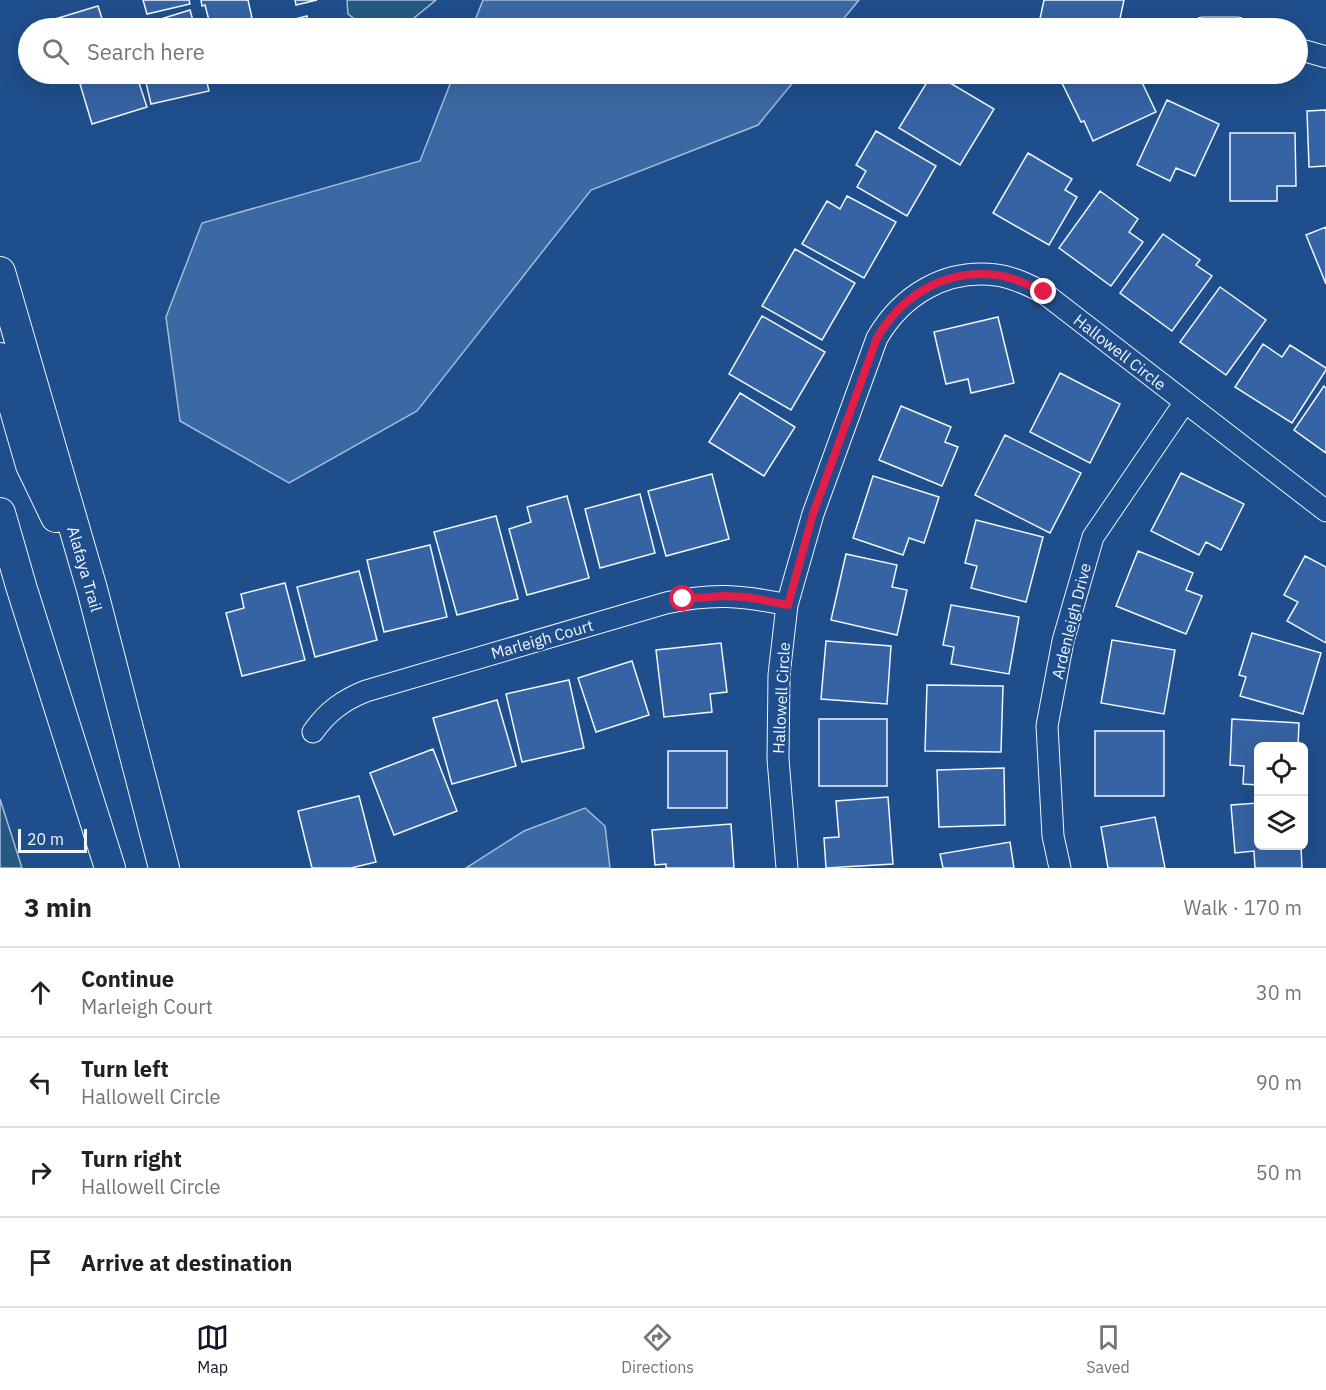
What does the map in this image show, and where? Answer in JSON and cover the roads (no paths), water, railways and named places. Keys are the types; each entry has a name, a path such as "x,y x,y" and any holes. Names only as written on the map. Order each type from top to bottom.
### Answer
{"main road":[{"name":"Alafaya Trail","path":"0,272 92,590 164,868"},
{"path":"0,358 31,465 92,590"},
{"path":"0,513 110,868"}],"street":[{"path":"1308,52 1326,57"},
{"name":"Hallowell Circle","path":"787,868 778,759 779,675 788,605 813,514 877,338 886,323 912,297 930,286 952,278 975,274 998,275 1021,281 1044,292 1326,511"},
{"name":"Ardenleigh Drive","path":"1060,868 1053,836 1047,726 1062,641 1093,537 1185,402"},
{"name":"Marleigh Court","path":"313,732 322,719 335,707 350,697 366,691 666,603 683,599 723,596 746,597 788,605"}]}
